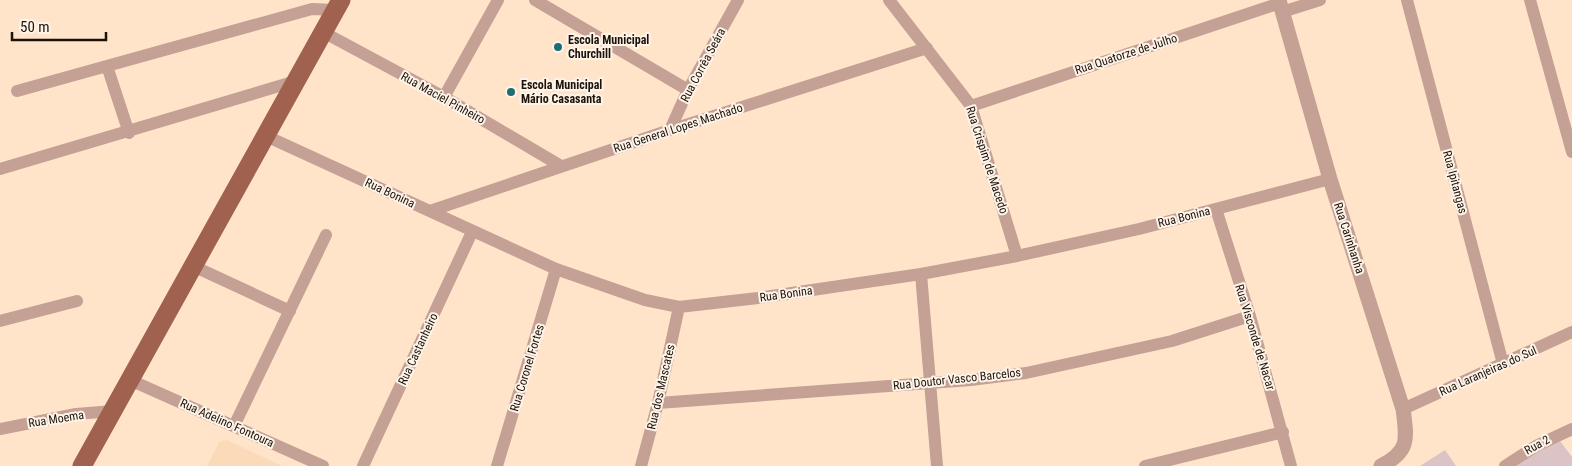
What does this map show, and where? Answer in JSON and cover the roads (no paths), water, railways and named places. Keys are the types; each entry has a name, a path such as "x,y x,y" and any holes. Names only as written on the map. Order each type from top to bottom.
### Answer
{"main road":[{"path":"82,466 338,3"}],"street":[{"path":"444,97 498,0"},
{"path":"535,0 688,90"},
{"name":"Rua Corrêa Seára","path":"670,130 688,90 738,0"},
{"name":"Rua Crispim de Macedo","path":"889,0 971,106 1017,256"},
{"name":"Rua Quatorze de Julho","path":"971,106 1281,5 1320,0"},
{"name":"Rua Ipitangas","path":"1407,0 1504,364"},
{"path":"1530,0 1572,152"},
{"path":"17,91 338,3"},
{"name":"Rua Carinhanha","path":"1281,5 1330,179 1403,409 1405,435 1400,462 1381,466"},
{"name":"Rua Maciel Pinheiro","path":"323,32 444,97 562,166"},
{"name":"Rua General Lopes Machado","path":"430,211 670,130 927,48"},
{"path":"108,66 129,132"},
{"path":"0,170 296,82"},
{"name":"Rua Bonina","path":"266,136 556,269 645,300 679,307 758,298 921,274 1017,256 1216,209 1330,179"},
{"name":"Rua Visconde de Nacar","path":"1216,209 1250,316 1291,466"},
{"name":"Rua Castanheiro","path":"363,466 472,232"},
{"path":"234,426 326,235"},
{"path":"193,266 290,311"},
{"name":"Rua Coronel Fortes","path":"497,466 556,269"},
{"path":"921,274 937,466"},
{"path":"0,321 77,301"},
{"name":"Rua dos Mascates","path":"641,466 658,403 679,307"},
{"name":"Rua Doutor Vasco Barcelos","path":"658,403 971,380 1059,367 1172,341 1250,316"},
{"name":"Rua Laranjeiras do Sul","path":"1403,409 1572,332"},
{"name":"Rua Adelino Fontoura","path":"130,380 323,466"},
{"name":"Rua Moema","path":"0,429 76,414 113,411"},
{"name":"Rua 2","path":"1505,466 1536,446 1572,428"},
{"path":"1145,466 1283,432"}],"place":[{"name":"Escola Municipal Churchill","path":"558,47"},
{"name":"Escola Municipal Mário Casasanta","path":"511,92"}]}
